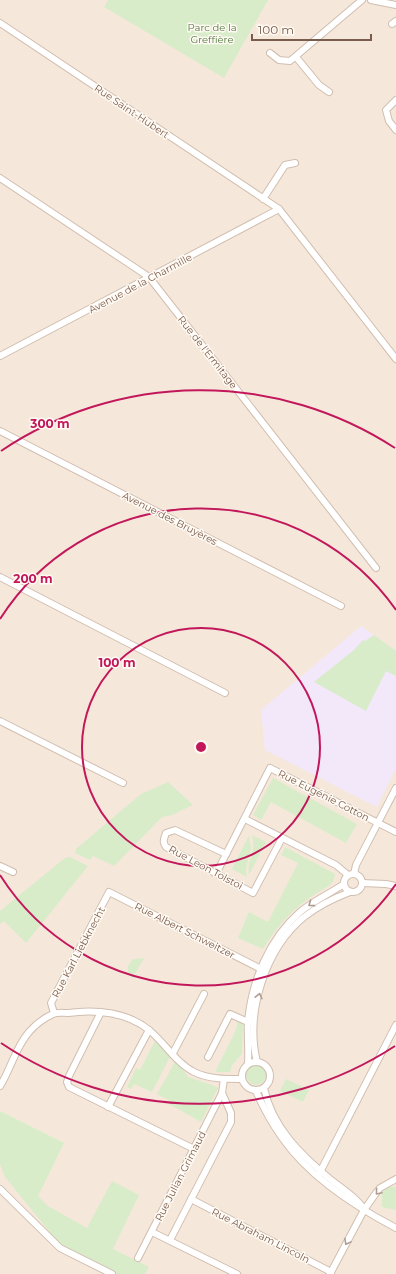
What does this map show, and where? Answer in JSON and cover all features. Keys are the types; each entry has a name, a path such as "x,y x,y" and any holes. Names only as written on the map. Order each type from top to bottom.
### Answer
{"street":[{"path":"270,53 279,60 290,61 362,0"},
{"path":"371,0 396,5"},
{"name":"Rue Saint-Hubert","path":"0,23 279,210 396,359"},
{"path":"296,57 318,85 329,92"},
{"path":"396,100 386,110 389,121 396,130"},
{"path":"263,199 285,165 295,163"},
{"name":"Rue de l'Ermitage","path":"0,178 149,277 376,568"},
{"name":"Avenue de la Charmille","path":"0,356 279,210"},
{"name":"Avenue des Bruyères","path":"0,431 341,606"},
{"path":"0,577 225,694"},
{"path":"0,721 123,784"},
{"name":"Rue Eugénie Cotton","path":"245,819 270,768 396,832"},
{"path":"248,1064 248,1022 254,987 275,941 291,921 310,905 344,884 351,875 396,788"},
{"path":"216,874 245,819 336,865 351,875 359,876 362,884"},
{"name":"Rue Leon Tolstoi","path":"226,854 175,830 166,833 164,844 166,847 253,892 282,838"},
{"path":"0,866 13,872"},
{"path":"344,884 346,889 350,892"},
{"path":"362,884 386,884 396,886"},
{"path":"257,1062 254,1049 256,1008 266,972 274,955 285,939 304,917 334,898 350,892 358,891 362,884"},
{"name":"Rue Albert Schweitzer","path":"109,892 261,969"},
{"name":"Rue Karl Liebknecht","path":"54,1013 51,1003 109,892"},
{"path":"173,1053 204,994"},
{"path":"0,1086 8,1074 16,1052 28,1033 38,1023 54,1013 84,1011 101,1012 139,1023 149,1030 193,1072 208,1077 241,1079"},
{"path":"101,1012 67,1082 69,1087 194,1150"},
{"path":"208,1057 230,1014 248,1022"},
{"path":"319,1173 396,1025"},
{"path":"108,1107 149,1030"},
{"path":"257,1062 266,1066 270,1074 269,1082 264,1088 256,1091 248,1089 241,1079 243,1070 248,1064 257,1062"},
{"name":"Rue Julian Grimaud","path":"138,1258 222,1093 224,1078"},
{"path":"264,1088 270,1106 287,1136 300,1153 319,1173"},
{"path":"256,1091 283,1140 300,1159 364,1210 396,1228"},
{"name":"Rue Julian Grimaud","path":"170,1240 231,1122 231,1113 222,1093"},
{"path":"331,1273 364,1210 380,1188 396,1179"},
{"path":"0,1189 60,1248 112,1274"},
{"name":"Rue Abraham Lincoln","path":"191,1199 331,1273"},
{"path":"152,1232 236,1274"}],"shaded area":[{"path":"0,0 396,0 396,1274 0,1274"},
{"path":"361,626 396,651 396,768 377,807 265,750 261,710"}],"green space":[{"name":"Parc de la Greffière","path":"108,0 268,0 224,78 104,7"},
{"path":"374,635 396,651 396,676 386,671 366,711 314,682 354,650 363,640 365,641"},
{"path":"273,778 357,824 346,843 271,802 261,820 253,815"},
{"path":"168,782 193,805 172,815 162,817 114,866 93,856 90,860 75,853 76,849 141,794"},
{"path":"249,835 251,848 246,869 247,877 232,869"},
{"path":"252,835 266,842 249,875 248,870 253,847"},
{"path":"285,847 335,874 333,881 329,886 309,898 293,911 274,933 263,949 238,938 249,912 268,922 298,863 281,855"},
{"path":"70,857 88,866 26,943 4,921 0,924 0,911 65,858"},
{"path":"144,958 133,978 128,973 128,966 133,959"},
{"path":"238,1021 243,1022 242,1054 232,1065 230,1072 215,1072 236,1030"},
{"path":"156,1039 171,1055 152,1092 134,1084 131,1089 127,1087 136,1068 140,1070"},
{"path":"176,1060 188,1077 218,1088 201,1122 169,1104 170,1101 157,1094"},
{"path":"256,1065 263,1068 266,1075 263,1082 256,1085 249,1082 246,1075 249,1068"},
{"path":"286,1079 309,1090 303,1102 280,1091"},
{"path":"0,1111 64,1143 38,1196 48,1206 87,1228 112,1181 139,1195 113,1249 149,1267 145,1274 116,1274 61,1246 5,1177 0,1164"},
{"path":"388,1187 396,1187 396,1210 382,1207 382,1193"}]}
